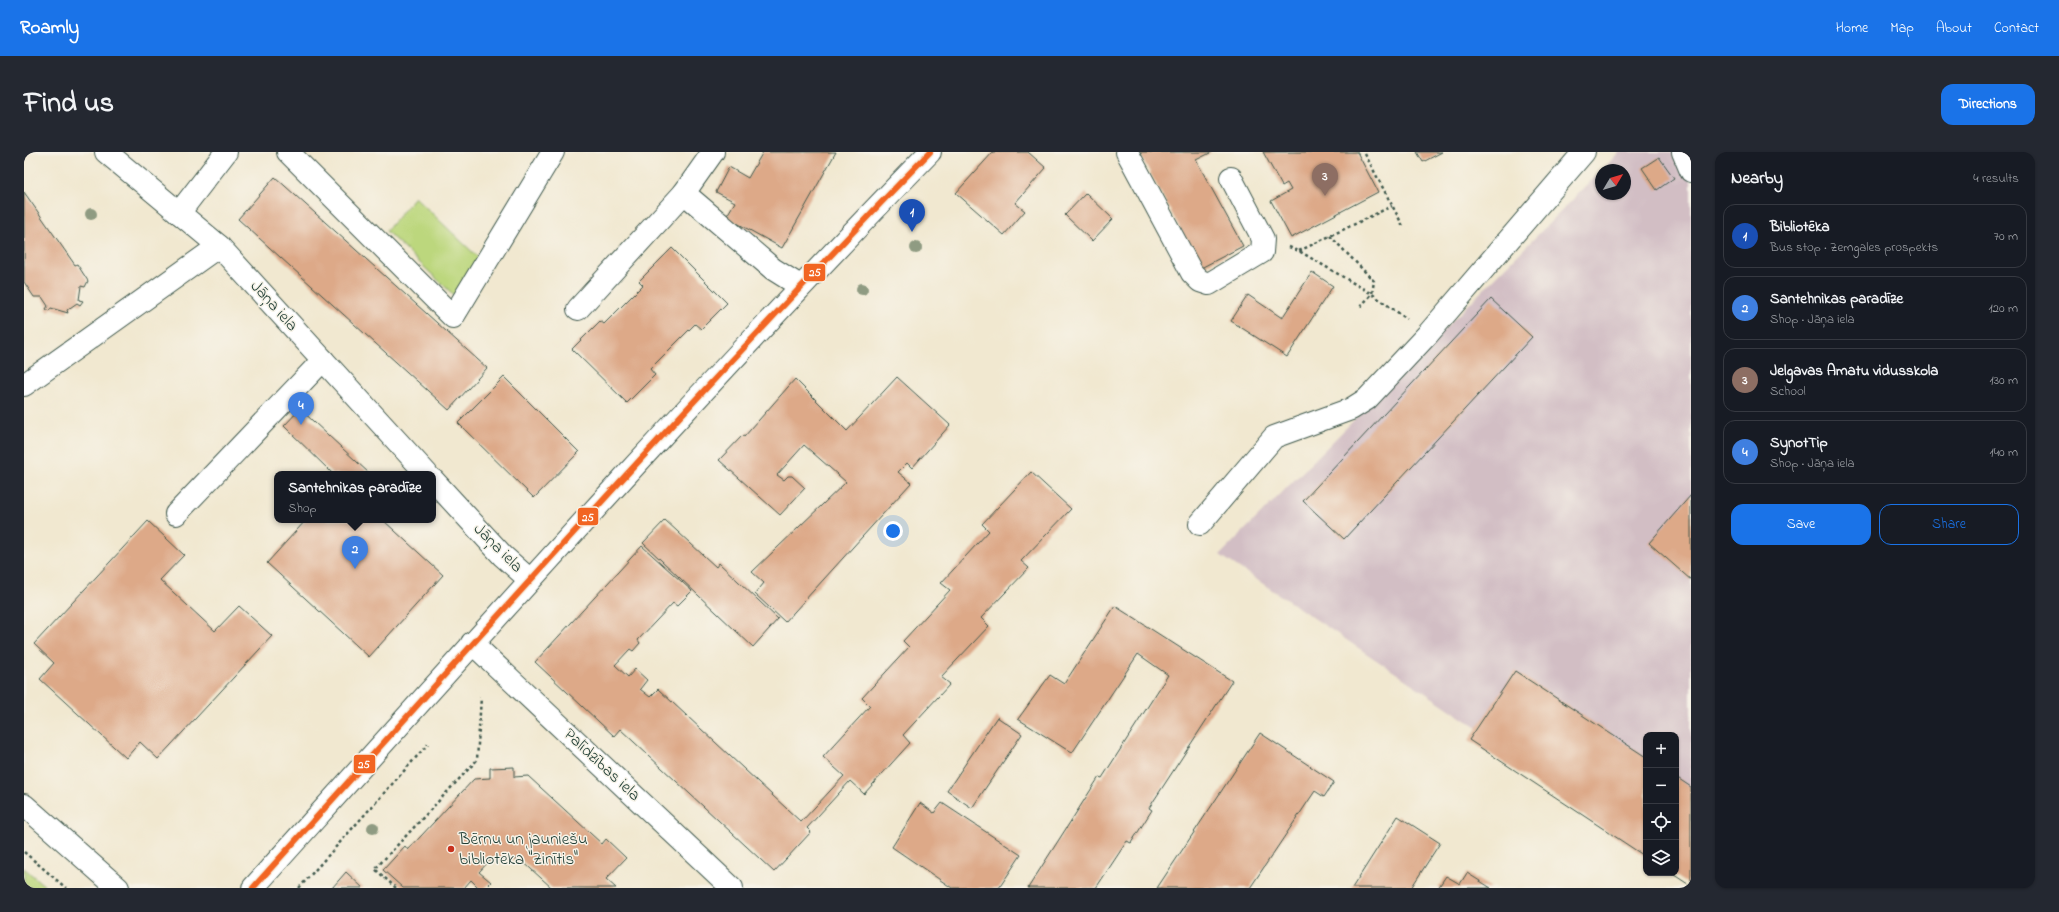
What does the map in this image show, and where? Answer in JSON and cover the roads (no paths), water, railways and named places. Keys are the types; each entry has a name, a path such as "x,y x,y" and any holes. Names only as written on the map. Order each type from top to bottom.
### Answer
{"street":[{"name":"Jāņa iela","path":"106,152 219,246 424,471"},
{"path":"179,213 226,152"},
{"path":"288,152 453,318 553,152"},
{"path":"578,309 684,193 713,152"},
{"path":"253,888 472,643 800,286 930,152"},
{"path":"1127,152 1192,273 1200,281 1209,284 1255,258 1262,252 1263,239 1231,178"},
{"path":"1200,524 1274,437 1351,409 1367,399 1428,334 1584,152"},
{"path":"1682,152 1691,170"},
{"path":"684,193 773,269 800,286"},
{"path":"24,385 219,246"},
{"path":"176,514 323,360"},
{"name":"Jāņa iela","path":"436,483 503,556 530,580"},
{"name":"Palīdzības iela","path":"472,643 732,888"},
{"path":"24,805 118,888"}],"place":[{"name":"Jelgavas Amatu vidusskola","path":"1325,196"},
{"name":"Bibliotēka","path":"912,232"},
{"name":"SynotTip","path":"301,425"},
{"name":"Santehnikas paradīze","path":"355,569"},
{"name":"Bērnu un jauniešu bibliotēka \"Zinītis\"","path":"451,849"}]}
